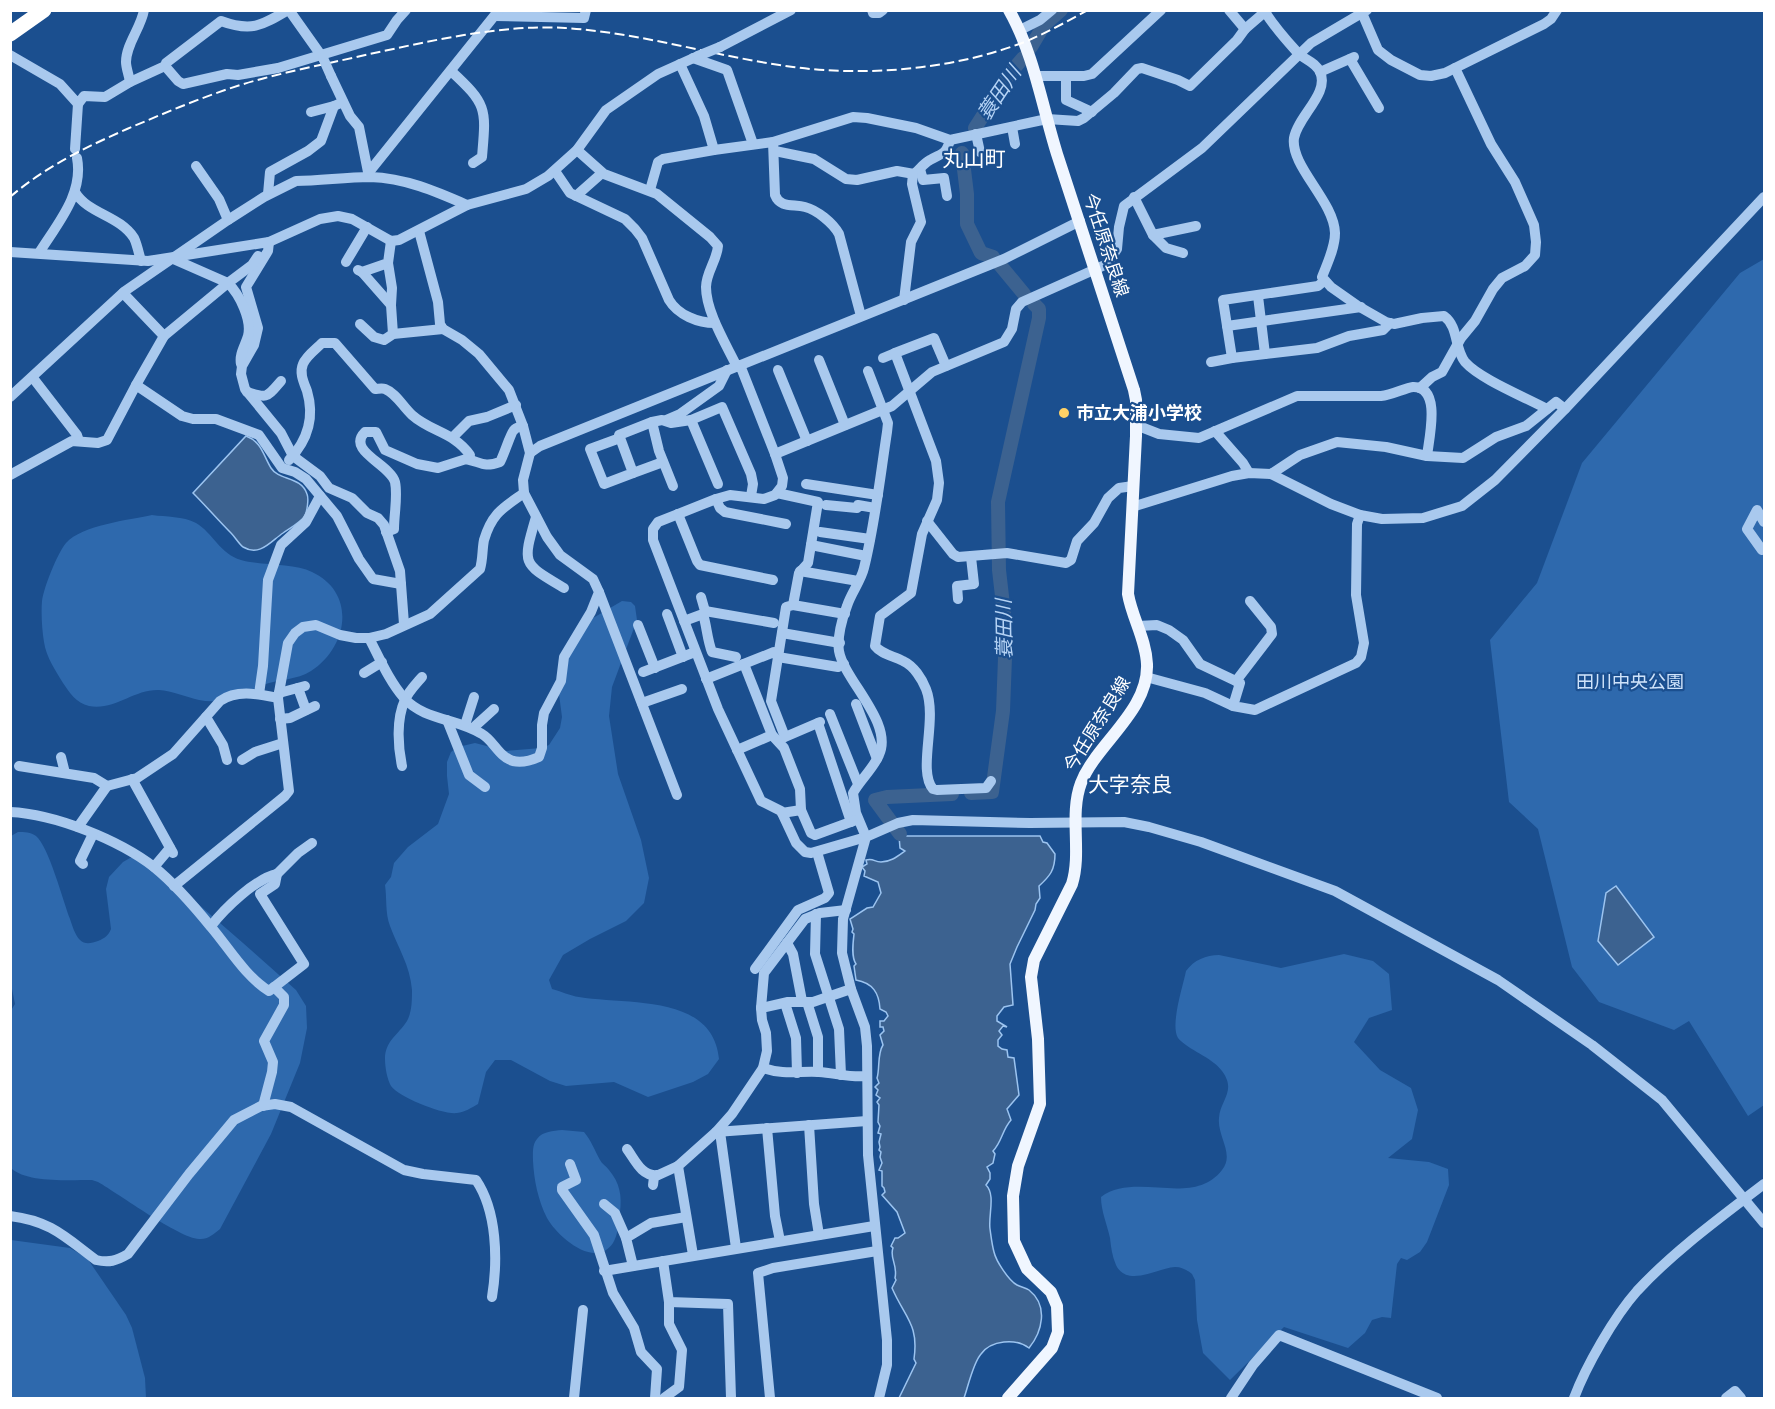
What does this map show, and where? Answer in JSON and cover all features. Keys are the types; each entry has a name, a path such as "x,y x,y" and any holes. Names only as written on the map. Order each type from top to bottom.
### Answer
{"highway":[{"path":"10,34 44,10"}],"main road":[{"name":"今任原奈良線","path":"1008,1398 1052,1348 1058,1332 1058,1306 1051,1292 1027,1269 1014,1241 1013,1196 1018,1166 1040,1104 1038,1039 1031,977 1034,960 1072,884 1076,871 1076,822 1080,785 1088,769 1135,705 1146,677 1143,639 1128,594 1136,425 1134,390 1020,30 1009,10"}],"street":[{"path":"130,82 126,62 128,51 144,10"},
{"path":"214,10 221,21 236,27 264,25 284,11 322,57 331,76 338,104 359,127 369,175"},
{"path":"165,66 183,84 227,74 238,75 278,68 322,57 387,35 406,10"},
{"path":"369,175 497,13 584,18 586,10"},
{"path":"10,252 141,261 171,258 269,242 320,219 338,216 352,219 391,241 419,231 467,205 526,189 555,171 577,150 606,110 658,74 720,47 791,10"},
{"path":"872,10 873,13 879,13 883,10"},
{"path":"1020,30 1040,20 1052,10"},
{"path":"1035,76 1092,74 1161,10"},
{"path":"1229,10 1245,29"},
{"path":"775,454 896,404 932,372 1004,342 1012,330 1016,309 1022,302 1096,271 1112,259 1117,249 1124,206 1202,148 1311,43 1365,12 1378,50 1391,60 1420,75 1431,76 1445,74 1544,24 1557,10"},
{"path":"774,147 853,117 916,128 950,140 1047,119 1078,121 1114,93 1137,69 1142,68 1190,86 1245,29 1266,11 1298,54 1315,63 1322,78 1321,91 1302,119 1294,144 1298,158 1327,208 1335,231 1334,242 1322,277 1324,281 1361,307 1390,323 1444,316 1454,327 1458,346 1466,363 1483,375 1547,409"},
{"path":"39,253 75,192 79,168 76,154 78,104 84,96 105,96 165,66 221,21"},
{"path":"10,55 60,84 78,104"},
{"path":"695,57 726,70 753,144"},
{"path":"1320,72 1352,58 1379,108"},
{"path":"680,64 704,116 714,150"},
{"path":"1420,388 1432,377 1442,372 1461,338 1475,321 1502,278 1525,266 1535,255 1534,225 1515,182 1491,144 1455,68"},
{"path":"451,71 474,93 482,106 485,120 482,158 473,162"},
{"path":"1066,76 1066,100 1092,112"},
{"path":"311,112 338,104"},
{"path":"268,195 270,172 309,151 321,141 338,104"},
{"path":"1012,126 1015,144"},
{"path":"976,134 980,152"},
{"path":"904,300 911,242 921,222 912,184 916,171 947,150 950,140"},
{"path":"650,190 658,162 663,159 753,144 774,147 814,159 846,179 856,180 897,171 916,171"},
{"path":"774,147 776,199 785,204 806,207 834,225 839,234 861,316"},
{"path":"577,150 602,172 650,190 673,205 718,246 706,286 715,323 775,454 783,478 782,486 777,493 764,499 730,495 658,522 653,529 653,540 706,680 737,750 762,801 782,813 800,849 811,853 817,852 866,837 898,823 913,820 1124,822 1201,842 1335,891 1498,980 1592,1045 1662,1100 1764,1223"},
{"path":"196,166 219,199 228,220"},
{"path":"555,171 570,193 625,219 635,228 642,238 674,308 687,316 707,323 715,323"},
{"path":"916,171 923,180 944,178 947,196"},
{"path":"576,196 602,172"},
{"path":"10,397 123,293 228,220 296,181 369,175 426,187 467,205"},
{"path":"75,192 81,203 114,219 134,238 141,261"},
{"path":"1134,197 1153,235 1166,248 1183,253"},
{"path":"1132,507 1232,476 1249,473 1271,474 1331,504 1382,519 1423,518 1462,506 1495,480 1565,409 1764,197"},
{"path":"530,453 540,446 1004,259 1080,221"},
{"path":"1153,235 1196,226"},
{"path":"346,262 367,227"},
{"path":"419,231 438,302 440,324 443,329 462,340 479,354 497,374 516,405 530,453 523,480 524,493 547,537 561,555 593,579 677,795"},
{"path":"391,241 388,263 392,288 393,334"},
{"path":"10,475 72,441 98,443 107,440 164,336 252,265 269,242"},
{"path":"242,366 254,345 258,328 246,287 268,250 269,242"},
{"path":"171,258 233,288 248,318 248,337 240,357 241,374 247,392 281,433 293,456 320,476 329,488 352,498 384,525 400,571 404,624"},
{"path":"388,263 360,271 391,305"},
{"path":"1232,358 1223,300 1318,286 1324,281"},
{"path":"123,293 164,336"},
{"path":"1258,296 1265,354"},
{"path":"1227,326 1361,307"},
{"path":"1211,362 1322,347 1349,336 1383,330 1390,323"},
{"path":"360,324 380,340 388,339 393,334 443,329"},
{"path":"883,358 934,338 946,366"},
{"path":"282,468 293,456 310,427 311,411 302,369 304,361 322,343 335,343 375,389 385,389 398,399 413,416 453,437 470,455 469,459"},
{"path":"895,353 936,461 939,483 937,500 922,534 911,593 880,616 875,646 909,664 926,688 931,714 926,774 933,789 986,788 991,781"},
{"path":"819,360 845,425"},
{"path":"633,473 619,435 680,414 719,386 734,368"},
{"path":"778,370 807,441"},
{"path":"855,821 853,793 877,759 882,746 880,732 867,701 844,664 839,651 847,606 864,571 888,423 868,371"},
{"path":"33,378 77,435 79,441"},
{"path":"247,392 267,397 281,381"},
{"path":"136,385 182,416 193,419 216,419 259,435 282,468 306,479 337,516 359,559 373,579 401,584"},
{"path":"1136,425 1159,434 1199,438 1297,396 1381,396 1393,395 1412,387 1426,392 1432,401 1427,456"},
{"path":"1271,474 1299,455 1336,442 1346,441 1427,456 1463,458 1496,437 1526,426 1556,402 1565,409"},
{"path":"453,437 469,422 516,405"},
{"path":"664,421 671,423 691,420 722,407 751,474 753,484 751,496"},
{"path":"691,420 718,484"},
{"path":"652,422 663,462 673,486"},
{"path":"386,532 394,529 394,481 390,472 362,448 361,436 365,432 376,432 386,450 417,464 438,468 469,459 482,466 491,466 500,462 507,452 512,432 523,426"},
{"path":"1215,431 1249,473"},
{"path":"620,438 590,449 604,484 663,462"},
{"path":"806,484 878,495"},
{"path":"927,521 953,554 958,557 1007,553 1066,563 1071,560 1077,541 1094,523 1108,498 1119,488 1133,486"},
{"path":"174,886 285,796 289,790 278,695 288,643 295,633 303,627 316,625 340,635 369,638 386,634 430,614 480,569 483,561 484,541 496,513 524,493"},
{"path":"777,493 818,502 808,563 800,571 793,605"},
{"path":"259,694 268,580 281,545 306,522 320,496"},
{"path":"716,499 720,508 725,512 786,524"},
{"path":"826,505 857,508 858,505 875,508"},
{"path":"1762,550 1748,529 1757,510 1764,522"},
{"path":"678,514 700,566 773,580"},
{"path":"1146,677 1205,693 1233,706 1255,710 1356,663 1361,657 1364,643 1356,595 1357,524 1360,514"},
{"path":"536,517 527,547 528,562 534,570 564,588"},
{"path":"820,532 870,539"},
{"path":"811,545 866,556"},
{"path":"958,598 957,586 974,584 971,557"},
{"path":"800,571 858,581"},
{"path":"369,638 405,699 426,715 469,727 485,735 505,758 520,762 530,761 539,757 542,748 544,713 561,681 564,657 591,612 599,592"},
{"path":"701,597 707,626 707,639 712,652 740,660"},
{"path":"1236,681 1272,634 1271,627 1250,601"},
{"path":"845,614 793,605 786,607 771,701 785,737 819,722 855,821 866,837 843,919 842,953 851,989 865,1027 867,1046 868,1155 887,1365 879,1398"},
{"path":"684,621 704,612 774,623"},
{"path":"667,614 683,657"},
{"path":"639,625 655,668"},
{"path":"1138,626 1156,625 1169,630 1183,640 1200,664 1240,683 1233,706"},
{"path":"782,633 840,643"},
{"path":"643,672 695,652"},
{"path":"706,680 740,660 774,652 778,657 838,667 844,664"},
{"path":"740,660 772,735 784,748 800,789 801,810 811,833 814,835 855,821"},
{"path":"364,673 382,663"},
{"path":"402,766 399,734 401,711 405,699 422,677"},
{"path":"78,827 106,786 137,778 173,754 220,701 229,696 278,695 302,687 310,708 290,718 280,719"},
{"path":"642,703 682,689"},
{"path":"469,727 474,697"},
{"path":"856,704 877,759"},
{"path":"469,727 494,709"},
{"path":"830,714 858,784"},
{"path":"206,717 223,746 227,760"},
{"path":"447,720 469,775 485,787"},
{"path":"737,750 772,735"},
{"path":"242,760 255,752 283,743"},
{"path":"61,757 65,773"},
{"path":"19,766 94,778 106,786"},
{"path":"132,779 172,851 154,867"},
{"path":"782,813 801,810"},
{"path":"10,812 51,817 78,827 125,849 154,867 211,926 258,984 269,991 304,964 260,894 275,884 277,874"},
{"path":"83,864 80,861 93,834"},
{"path":"211,926 232,904 269,876 277,874 312,843"},
{"path":"755,969 798,910 825,898 829,892 817,852"},
{"path":"627,1149 645,1173 655,1180 678,1166 718,1132 763,1068 767,1051 761,1008 764,973 806,919 816,914 846,910"},
{"path":"816,914 815,954 840,1036 841,1075"},
{"path":"787,943 793,954 805,1001 818,1037 818,1072"},
{"path":"263,1106 273,1062 264,1041 284,1005 284,997 274,987"},
{"path":"761,1008 785,1003 813,1002 851,989"},
{"path":"785,1003 796,1038 797,1073"},
{"path":"763,1068 777,1073 818,1072 867,1076"},
{"path":"10,1216 42,1222 96,1260 107,1263 117,1260 128,1254 234,1120 263,1106 275,1104 291,1107 404,1170 476,1180 484,1192 494,1232 496,1275 492,1297"},
{"path":"718,1132 867,1121"},
{"path":"808,1125 814,1204 819,1235"},
{"path":"767,1128 775,1216 780,1241"},
{"path":"718,1132 736,1248"},
{"path":"570,1164 576,1180 562,1186 562,1190 594,1235 604,1271 613,1293 634,1328 640,1352 657,1369 655,1398"},
{"path":"678,1166 693,1256"},
{"path":"1574,1398 1606,1335 1637,1292 1683,1248 1764,1184"},
{"path":"604,1204 615,1213 626,1238 633,1266"},
{"path":"626,1238 651,1223 686,1216"},
{"path":"604,1271 874,1226"},
{"path":"770,1398 758,1274 773,1268 877,1251"},
{"path":"663,1261 669,1302 669,1324 682,1350 679,1388 664,1398"},
{"path":"669,1302 728,1304 731,1398"},
{"path":"574,1398 583,1310"},
{"path":"1231,1398 1253,1365 1279,1335 1437,1398"},
{"path":"1726,1398 1735,1391 1741,1398"}],"green space":[{"name":"田川中央公園","path":"1764,259 1764,1105 1748,1116 1689,1021 1674,1030 1599,1002 1572,967 1538,829 1509,802 1490,640 1537,583 1582,463 1740,273"},
{"path":"152,515 180,518 196,523 228,553 241,560 305,569 326,581 336,593 341,606 342,620 339,635 324,661 306,674 269,683 224,700 199,700 159,690 141,693 98,707 84,705 77,700 54,669 44,642 42,601 51,571 62,548 73,537 106,524"},
{"path":"622,601 631,602 635,606 637,620 612,687 609,716 618,774 641,840 649,878 644,903 626,921 563,955 549,980 552,989 576,996 664,1006 684,1012 701,1023 713,1038 719,1059 708,1074 693,1082 648,1097 614,1082 566,1086 550,1081 511,1060 495,1060 486,1072 478,1104 465,1111 450,1113 422,1104 391,1086 386,1069 387,1047 409,1017 412,990 406,965 388,921 385,885 391,877 394,863 408,847 438,824 449,794 447,762 451,752 458,747 475,743 506,751 541,748 549,745 560,728 562,717 557,679 588,621"},
{"path":"18,832 32,834 41,842 51,862 74,930 82,942 96,942 109,933 111,929 106,889 109,877 123,862 130,858 138,858 159,870 243,943 296,990 306,1006 307,1028 300,1063 271,1134 220,1229 208,1238 190,1237 178,1231 98,1182 37,1178 18,1173 11,1168 10,1012 15,1004 11,984 11,836"},
{"path":"1344,954 1373,961 1389,974 1392,1010 1369,1018 1354,1042 1380,1070 1411,1088 1418,1110 1412,1139 1388,1158 1429,1162 1448,1169 1449,1185 1427,1242 1420,1252 1407,1260 1401,1258 1397,1264 1391,1318 1382,1317 1372,1320 1365,1333 1348,1348 1284,1327 1230,1380 1203,1353 1197,1320 1195,1280 1192,1274 1175,1267 1135,1276 1121,1272 1113,1255 1101,1197 1115,1190 1131,1187 1196,1187 1210,1181 1226,1164 1226,1151 1219,1118 1228,1090 1226,1078 1218,1066 1182,1042 1176,1032 1178,1005 1189,967 1205,957 1214,955 1281,968"},
{"path":"562,1130 584,1132 618,1185 621,1201 616,1236 613,1243 605,1250 596,1253 577,1247 559,1233 547,1218 537,1190 534,1175 534,1144 542,1134"},
{"path":"11,1240 70,1248 87,1258 126,1315 132,1328 145,1378 146,1398 11,1398"}],"shaded area":[{"path":"246,436 259,445 275,472 304,488 308,499 303,519 265,547 255,550 243,547 193,493"},
{"path":"898,827 905,836 1040,836 1055,854 1053,869 1039,886 1040,898 1010,964 1013,1005 1004,1007 997,1016 997,1021 1007,1027 1003,1026 999,1031 1002,1035 998,1040 998,1046 1007,1050 1008,1057 1014,1058 1019,1095 1007,1109 1011,1120 993,1151 995,1154 993,1163 987,1167 990,1179 986,1185 991,1194 990,1229 995,1256 1010,1279 1035,1296 1041,1311 1040,1327 1029,1348 1017,1343 1004,1342 985,1349 976,1363 964,1398 899,1398 916,1363 913,1329 892,1288 896,1280 891,1246 895,1238 905,1233 897,1212 882,1195 885,1192 882,1186 882,1171 879,1170 882,1163 879,1150 881,1134 878,1133 880,1126 877,1102 880,1098 876,1095 878,1090 875,1087 879,1083 877,1078 883,1045 880,1035 884,1031 883,1027 880,1027 880,1021 884,1021 888,1016 880,1009 878,998 871,986 856,980 854,966 856,964 853,954 854,934 850,919 867,908 873,907 881,893 878,882 864,876 865,871 862,867 867,864 866,860 888,861 905,851 900,848 899,836 891,830"},
{"path":"1616,886 1654,937 1618,965 1598,941 1606,893"}],"waterway":[{"name":"蓑田川","path":"1031,47 1044,25 1061,10"},
{"name":"蓑田川","path":"975,128 1011,72 1023,58"},
{"name":"蓑田川","path":"962,153 967,194 967,224 981,253 993,257"},
{"name":"蓑田川","path":"1000,265 1024,294"},
{"name":"蓑田川","path":"971,793 992,792 1003,711 1006,631 999,570 998,502 1039,318 1039,309 1034,304"},
{"name":"蓑田川","path":"900,834 875,800 887,797 952,794"}],"railway":[{"path":"10,197 37,176 81,151 127,129 213,94 291,72 467,35 541,27 565,28 623,35 793,67 882,71 942,64 1000,51 1035,38 1088,10"}],"place":[{"name":"市立大浦小学校","path":"1064,413"}],"district":[{"name":"丸山町","path":"974,159"},
{"name":"大字奈良","path":"1130,785"}]}
